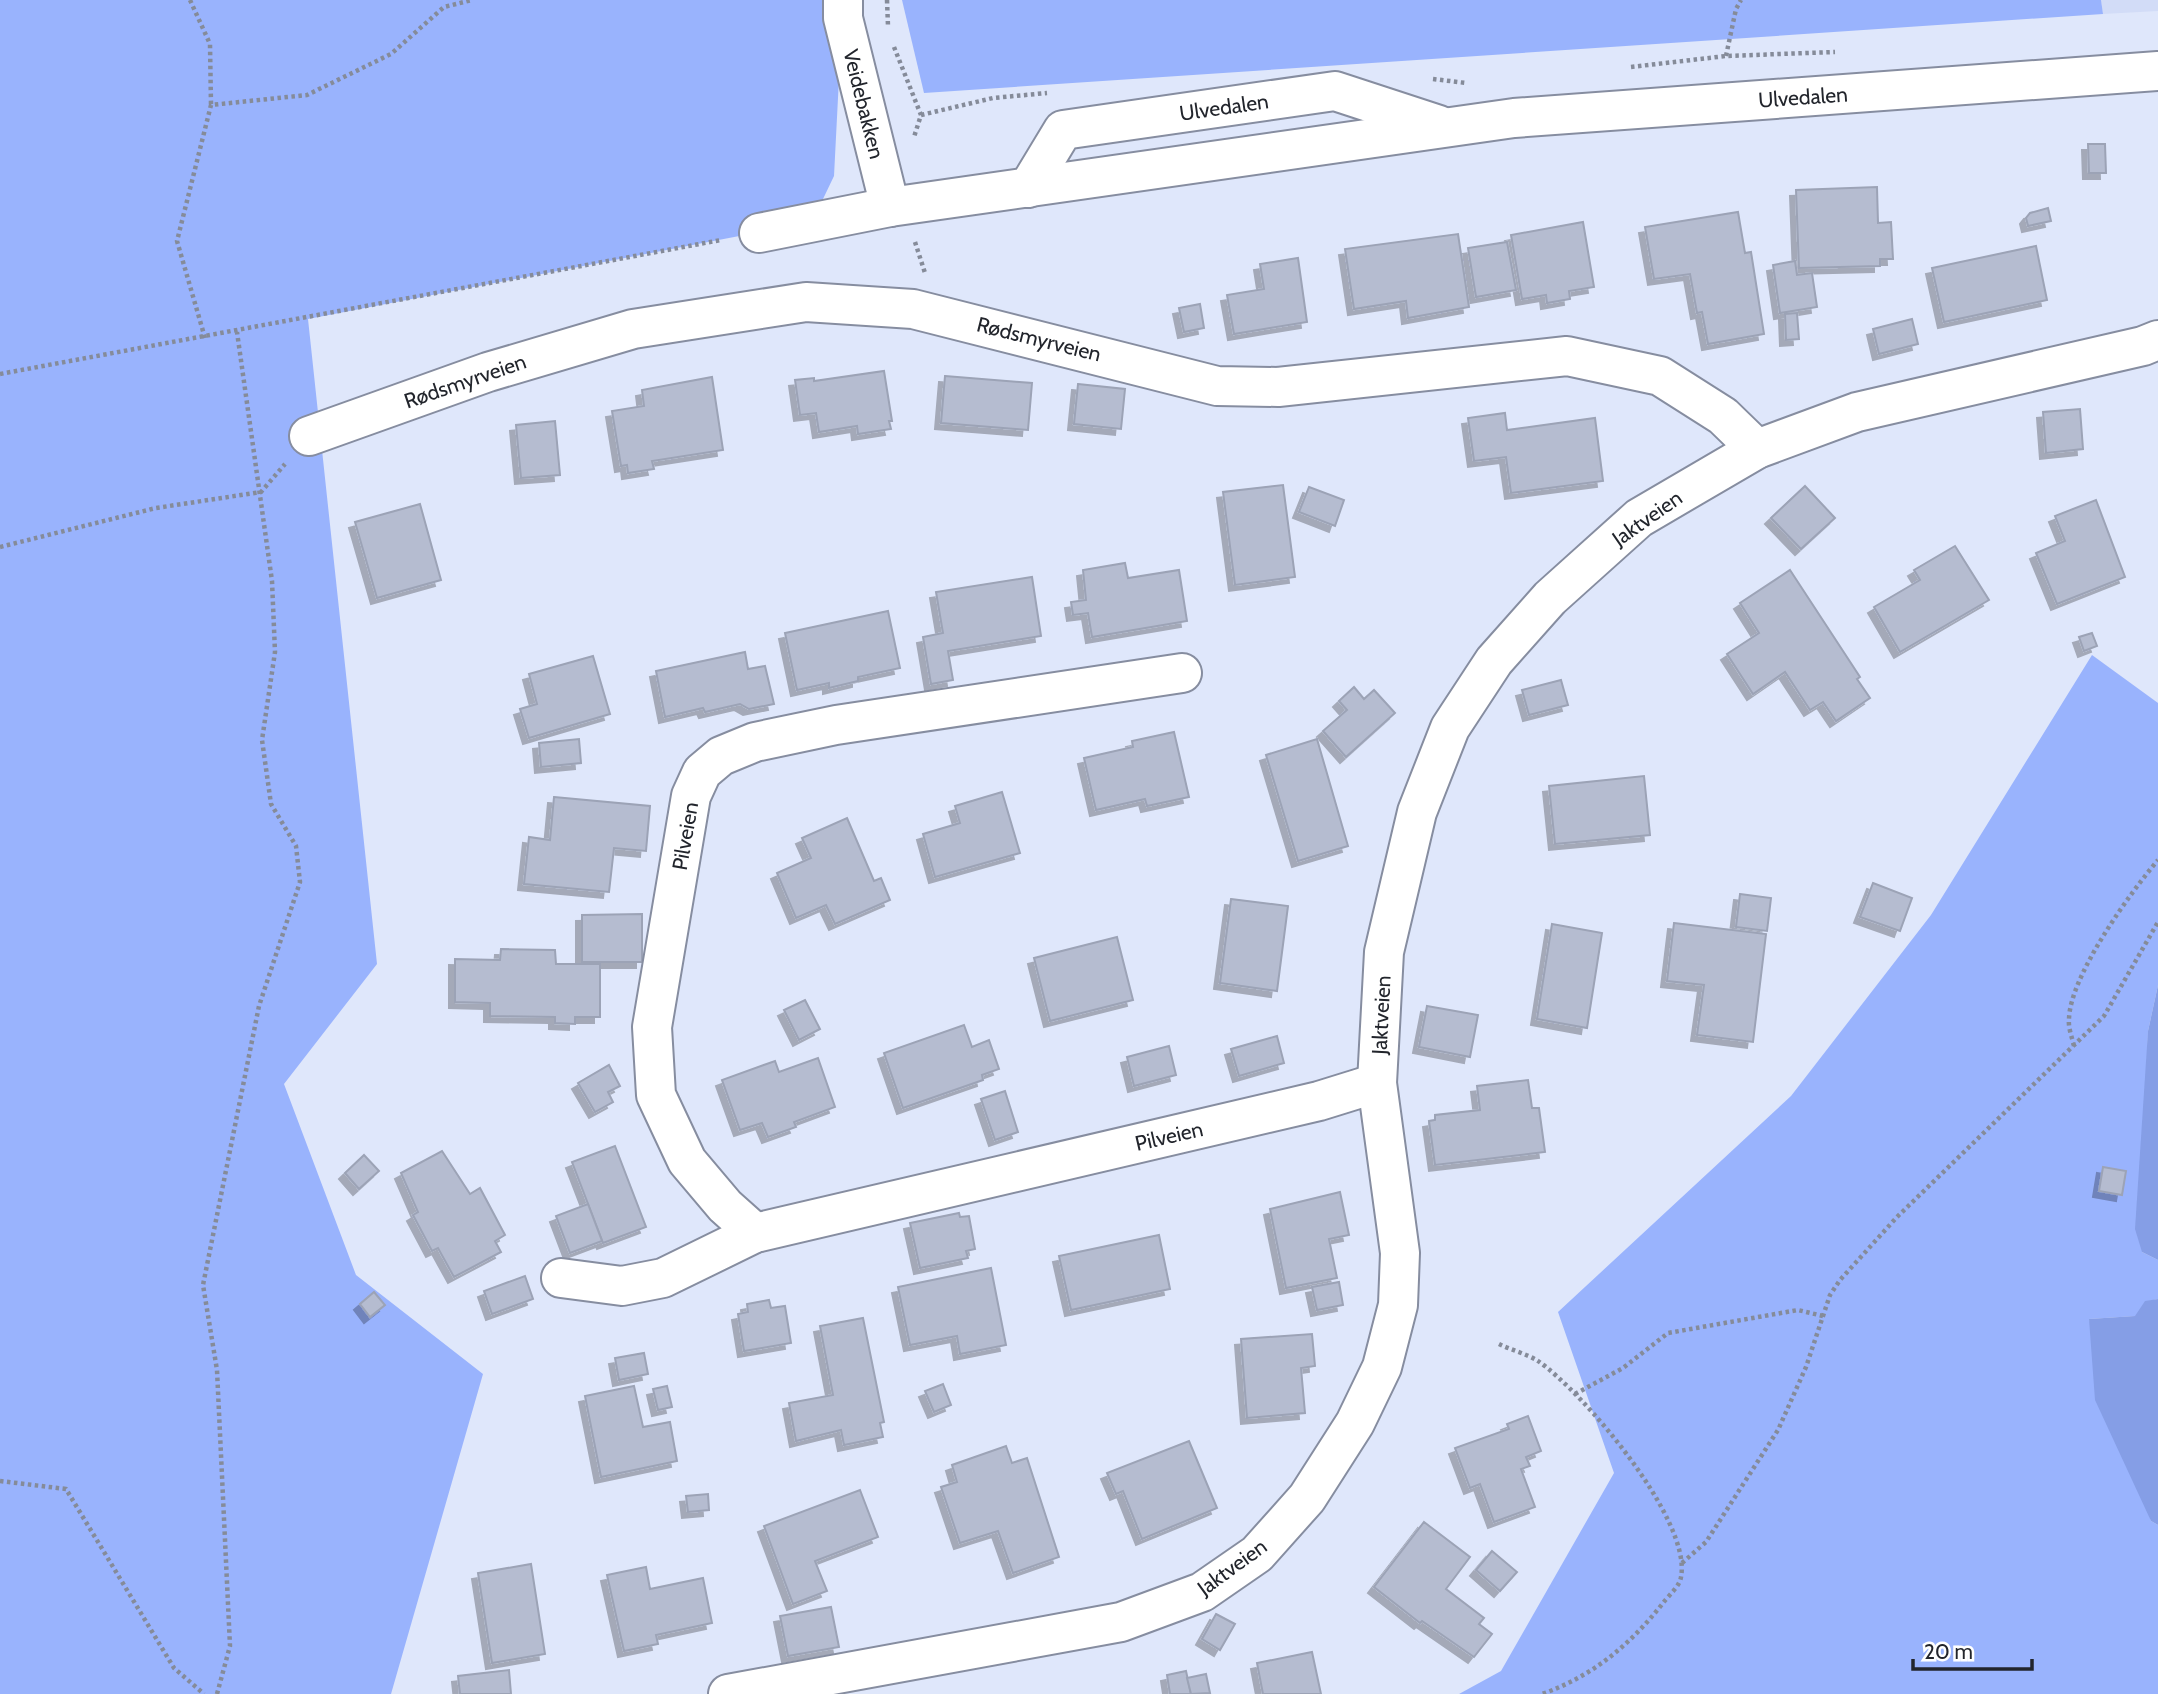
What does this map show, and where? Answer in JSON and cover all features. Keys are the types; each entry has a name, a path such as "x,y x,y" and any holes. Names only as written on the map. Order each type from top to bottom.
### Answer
{"street":[{"name":"Veidebakken","path":"843,0 843,18 897,206"},
{"name":"Ulvedalen","path":"759,233 897,206 1514,118 2158,71"},
{"name":"Ulvedalen","path":"1028,188 1063,130 1335,90 1448,127"},
{"name":"Rødsmyrveien","path":"309,436 488,372 633,329 806,302 927,312 1217,386 1278,387 1567,356 1660,376 1723,416 1757,449"},
{"name":"Jaktveien","path":"728,1694 1121,1622 1202,1592 1257,1554 1307,1499 1355,1423 1382,1367 1398,1304 1400,1253 1377,1083 1384,952 1418,812 1450,728 1494,661 1550,598 1639,518 1757,449 1857,412 2143,346 2158,340"},
{"name":"Pilveien","path":"755,1233 725,1206 687,1161 656,1095 652,1027 691,796 702,772 721,756 755,742 782,736 1182,673"},
{"name":"Pilveien","path":"561,1278 622,1286 663,1278 755,1233 1319,1101 1377,1083"}],"path":[{"path":"190,0 210,44 211,105 177,241 205,338"},
{"path":"211,105 307,94 391,54 444,7 472,0"},
{"path":"887,0 889,36 921,115"},
{"path":"1726,57 1736,9 1741,0"},
{"path":"897,206 926,276 927,312"},
{"path":"0,374 759,233"},
{"path":"217,1694 230,1646 217,1370 202,1285 259,1006 300,882 296,846 271,804 262,740 275,652 272,581 237,332"},
{"path":"0,547 156,508 261,492 309,436"},
{"path":"2074,1046 2068,1021 2072,1002 2116,916 2158,860"},
{"path":"1682,1563 1693,1556 1714,1532 1778,1430 1840,1280 1897,1217 2104,1016 2158,922"},
{"path":"1575,1394 1623,1368 1668,1333 1798,1310 1823,1316"},
{"path":"1499,1345 1537,1360 1575,1394 1664,1508 1677,1536 1682,1563 1681,1580 1648,1623 1620,1651 1572,1684 1542,1694"},
{"path":"0,1481 66,1489 174,1668 204,1694"}],"shaded area":[{"path":"0,0 843,0 834,176 812,222 308,319 377,964 284,1084 356,1275 483,1374 391,1694 0,1694"},
{"path":"902,0 2101,0 2103,14 924,93"},
{"path":"2101,0 2158,0 2158,11 2103,14"},
{"path":"2092,655 2158,703 2158,985 2148,1031 2142,1252 2158,1260 2158,1299 2145,1302 2136,1316 2089,1319 2151,1521 2158,1525 2158,1694 1459,1694 1501,1671 1614,1473 1558,1312 1791,1096 1931,915"},
{"path":"2158,985 2158,1260 2142,1252 2135,1229 2148,1031"},
{"path":"2158,1299 2158,1525 2151,1521 2095,1400 2089,1319 2135,1316 2145,1301"}],"building":[{"path":"2088,144 2105,144 2106,173 2089,173"},
{"path":"1877,187 1878,223 1891,222 1893,259 1880,259 1880,266 1799,268 1796,190"},
{"path":"2048,208 2051,221 2028,226 2026,218 2030,213"},
{"path":"1738,212 1745,253 1751,252 1764,334 1708,344 1702,312 1697,313 1690,274 1654,279 1645,227"},
{"path":"1583,222 1594,287 1569,291 1570,299 1547,303 1546,295 1522,299 1511,235"},
{"path":"1458,234 1469,307 1408,318 1406,301 1354,309 1345,249"},
{"path":"1507,242 1516,290 1476,297 1468,248"},
{"path":"2036,246 2047,300 1944,322 1932,268"},
{"path":"1298,258 1307,322 1234,334 1227,295 1264,289 1260,264"},
{"path":"1795,261 1797,275 1812,273 1817,307 1780,313 1773,265"},
{"path":"1200,304 1204,328 1184,332 1179,308"},
{"path":"1797,313 1799,339 1786,340 1785,314"},
{"path":"1912,319 1918,344 1879,354 1873,329"},
{"path":"884,371 891,429 858,434 857,426 819,432 816,413 800,415 795,380 814,378 814,381"},
{"path":"945,376 1032,383 1028,430 941,423"},
{"path":"712,377 723,450 652,461 654,469 628,473 627,465 621,466 612,411 644,406 642,390"},
{"path":"1078,384 1125,389 1121,429 1074,424"},
{"path":"2080,409 2083,449 2046,453 2043,412"},
{"path":"1505,413 1507,430 1595,418 1603,481 1511,493 1506,457 1474,461 1468,418"},
{"path":"555,421 560,475 521,478 516,425"},
{"path":"1283,485 1295,577 1235,585 1223,492"},
{"path":"1805,486 1835,518 1801,549 1771,518"},
{"path":"1309,487 1344,500 1335,526 1299,512"},
{"path":"2096,500 2125,577 2057,604 2036,553 2065,541 2055,516"},
{"path":"420,504 441,580 377,598 355,522"},
{"path":"1955,546 1989,600 1900,652 1874,607 1920,580 1914,570"},
{"path":"1125,563 1128,578 1179,570 1187,621 1092,637 1088,613 1073,615 1071,602 1086,600 1083,570"},
{"path":"1790,570 1860,677 1857,679 1870,698 1836,721 1823,702 1810,710 1785,672 1753,694 1727,654 1759,633 1740,603"},
{"path":"1032,577 1041,636 948,651 953,680 931,684 923,637 943,633 936,592"},
{"path":"888,611 900,668 858,677 858,681 829,688 829,683 797,690 785,633"},
{"path":"2092,633 2097,646 2084,651 2079,637"},
{"path":"745,652 748,669 765,666 774,704 749,709 740,704 705,712 703,708 665,717 656,671"},
{"path":"593,656 610,714 529,738 520,709 537,704 529,674"},
{"path":"1561,680 1568,705 1529,715 1522,690"},
{"path":"1354,687 1364,699 1374,690 1395,713 1346,757 1323,731 1347,710 1339,701"},
{"path":"1174,732 1189,797 1147,806 1145,799 1096,810 1084,758 1133,747 1132,741"},
{"path":"579,739 581,763 541,767 539,743"},
{"path":"1317,739 1348,846 1298,861 1266,755"},
{"path":"1644,776 1650,835 1555,844 1549,786"},
{"path":"1002,792 1020,853 935,877 923,834 960,823 955,806"},
{"path":"554,797 650,806 646,851 614,848 609,892 524,884 529,837 550,840"},
{"path":"847,818 874,881 881,878 890,900 835,924 826,905 796,918 777,873 811,858 802,838"},
{"path":"1873,883 1912,898 1900,931 1860,917"},
{"path":"1740,894 1771,898 1767,931 1736,927"},
{"path":"1231,899 1288,906 1277,991 1220,983"},
{"path":"642,914 642,962 582,962 582,915"},
{"path":"1674,923 1766,934 1753,1042 1697,1035 1704,985 1667,981"},
{"path":"1552,924 1602,933 1587,1028 1537,1019"},
{"path":"1117,937 1133,1000 1050,1021 1034,958"},
{"path":"501,949 555,950 556,964 600,964 600,1017 575,1017 575,1024 555,1023 555,1017 490,1016 490,1003 455,1002 455,959 500,960"},
{"path":"805,1000 820,1029 799,1040 784,1010"},
{"path":"1427,1006 1478,1015 1470,1057 1419,1047"},
{"path":"964,1025 972,1047 989,1040 999,1069 982,1075 983,1080 903,1108 884,1053"},
{"path":"1277,1036 1284,1063 1239,1076 1231,1049"},
{"path":"1169,1046 1176,1075 1134,1086 1127,1057"},
{"path":"818,1058 835,1107 794,1122 796,1127 768,1137 762,1123 740,1130 722,1080 775,1061 779,1072"},
{"path":"609,1065 620,1086 608,1092 613,1102 595,1112 578,1083"},
{"path":"1528,1080 1532,1108 1539,1108 1545,1152 1435,1165 1429,1121 1435,1120 1435,1115 1480,1110 1477,1086"},
{"path":"1005,1091 1018,1132 995,1140 981,1099"},
{"path":"615,1146 646,1227 603,1243 572,1162"},
{"path":"442,1151 470,1194 480,1188 505,1235 495,1241 501,1252 454,1277 438,1248 432,1251 413,1215 418,1212 401,1173"},
{"path":"364,1155 379,1171 359,1189 345,1173"},
{"path":"2103,1167 2126,1171 2122,1195 2099,1191"},
{"path":"1340,1192 1349,1235 1329,1239 1337,1278 1286,1288 1270,1209"},
{"path":"588,1204 602,1241 570,1253 556,1216"},
{"path":"959,1213 960,1217 969,1216 975,1249 966,1251 968,1258 920,1268 910,1223"},
{"path":"1159,1235 1170,1289 1071,1310 1059,1256"},
{"path":"991,1268 1006,1345 960,1354 957,1336 910,1345 898,1287"},
{"path":"525,1276 533,1299 492,1314 484,1291"},
{"path":"1339,1282 1343,1305 1317,1310 1312,1287"},
{"path":"374,1292 385,1305 370,1317 360,1304"},
{"path":"769,1300 771,1308 785,1306 791,1343 744,1351 738,1314 748,1312 747,1304"},
{"path":"863,1318 884,1422 880,1423 883,1437 844,1445 841,1430 796,1441 789,1403 833,1395 820,1326"},
{"path":"1312,1334 1315,1366 1301,1368 1305,1413 1247,1418 1241,1339"},
{"path":"644,1353 648,1374 619,1380 615,1358"},
{"path":"943,1384 951,1405 934,1412 925,1391"},
{"path":"634,1386 643,1427 670,1422 677,1461 601,1477 585,1396"},
{"path":"667,1386 672,1407 658,1410 653,1389"},
{"path":"1528,1416 1541,1451 1526,1457 1530,1466 1521,1469 1535,1507 1494,1522 1480,1484 1470,1488 1455,1448 1509,1429 1507,1424"},
{"path":"1189,1441 1217,1508 1142,1539 1123,1491 1116,1494 1107,1473"},
{"path":"1006,1446 1012,1463 1027,1458 1059,1557 1013,1573 998,1531 960,1543 941,1487 957,1482 952,1465"},
{"path":"860,1490 878,1537 815,1561 827,1591 793,1604 764,1526"},
{"path":"708,1494 709,1510 688,1512 686,1496"},
{"path":"1424,1522 1470,1557 1446,1589 1484,1618 1479,1624 1492,1634 1474,1657 1422,1621 1420,1623 1374,1587"},
{"path":"1492,1551 1517,1572 1500,1591 1476,1570"},
{"path":"531,1564 545,1654 492,1663 478,1573"},
{"path":"646,1567 650,1589 703,1578 712,1623 656,1635 658,1644 624,1651 607,1575"},
{"path":"831,1607 839,1647 788,1656 780,1616"},
{"path":"1216,1614 1235,1624 1220,1650 1202,1639"},
{"path":"1312,1652 1321,1694 1263,1694 1257,1663"},
{"path":"509,1670 511,1694 460,1694 458,1676"},
{"path":"1186,1671 1191,1694 1170,1694 1167,1675"},
{"path":"1206,1674 1210,1693 1191,1694 1187,1678"}]}
